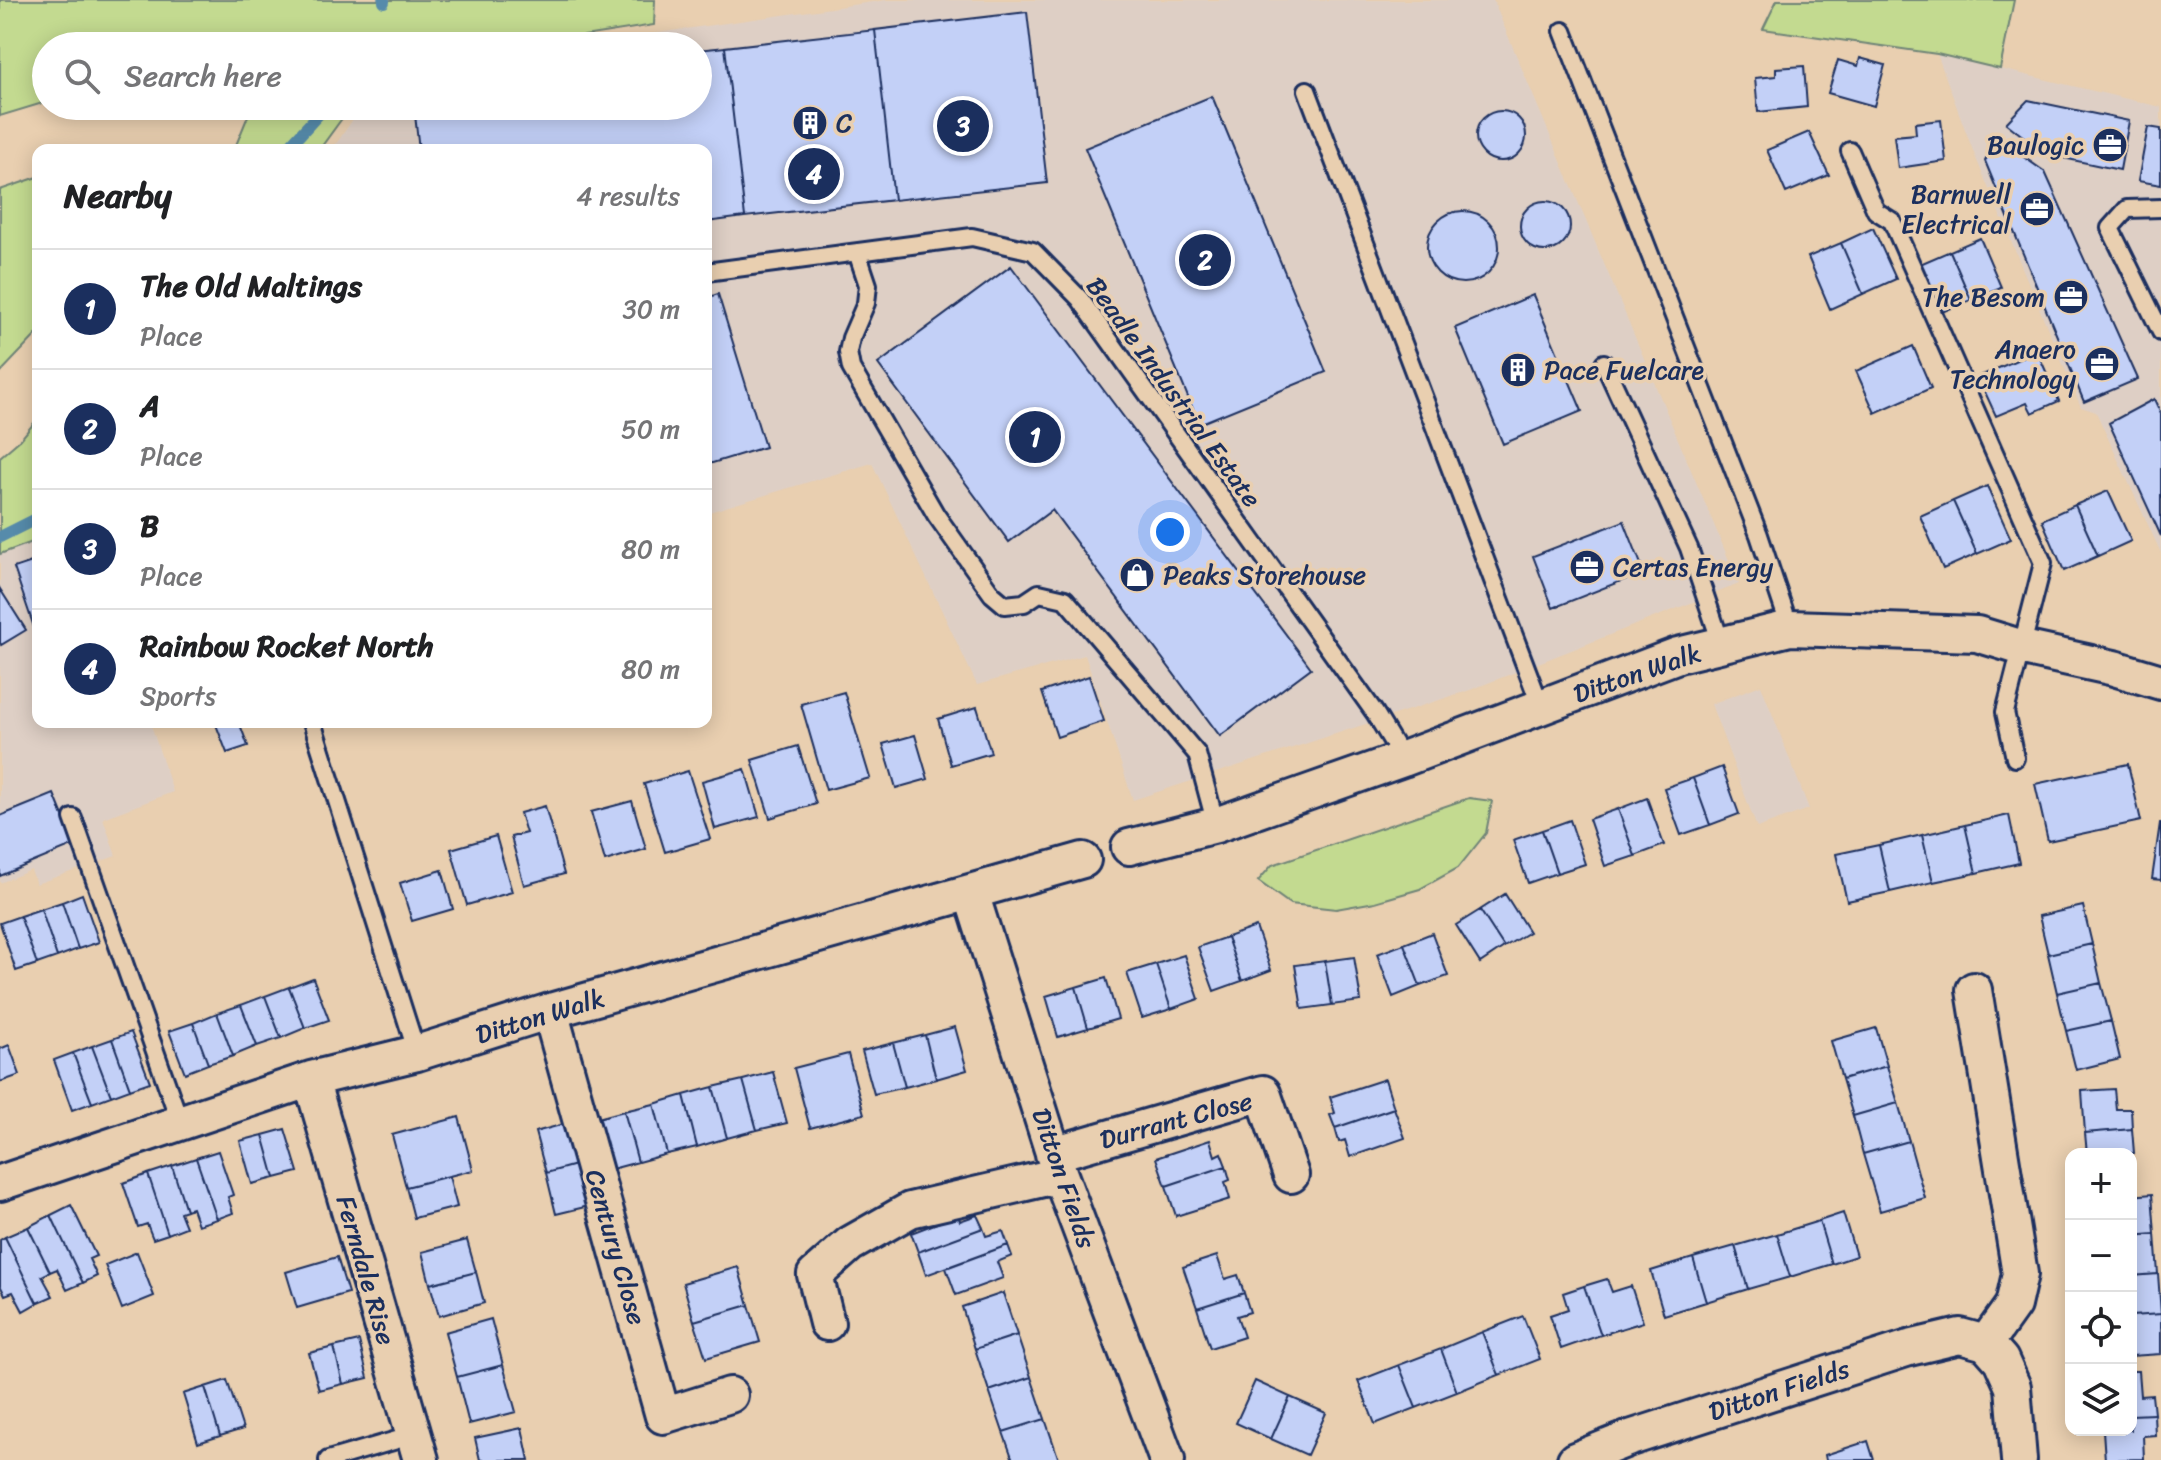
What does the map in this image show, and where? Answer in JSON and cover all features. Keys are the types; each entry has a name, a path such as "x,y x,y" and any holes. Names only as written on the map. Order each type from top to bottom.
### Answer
{"street":[{"name":"Ditton Walk","path":"1129,847 1216,825 1403,759 1678,655 1790,628 1977,634 2161,682"},
{"name":"Ditton Walk","path":"0,1183 311,1079 417,1053 550,1011 1083,860"},
{"name":"Ditton Fields","path":"971,893 1056,1164 1167,1460"},
{"path":"1974,990 2020,1274 2013,1305 1986,1343 2001,1360 2013,1387 2019,1460"},
{"name":"Century Close","path":"550,1011 663,1416 730,1395"},
{"name":"Ferndale Rise","path":"311,1079 417,1447"},
{"name":"Durrant Close","path":"1056,1164 1263,1093 1291,1175"},
{"path":"827,1323 815,1275 850,1244 910,1210 1056,1164"},
{"name":"Ditton Fields","path":"1575,1460 1630,1438 1909,1348 1960,1336 1986,1343"}],"lane":[{"path":"1563,31 1759,535 1790,628"},
{"path":"1307,90 1541,707"},
{"path":"1850,151 1876,211 1892,221 2043,563 2005,712 2015,758"},
{"path":"2161,208 2127,209 2110,228 2161,332"},
{"name":"Beadle Industrial Estate","path":"712,271 972,237 1033,251 1080,299 1375,713 1403,759"},
{"path":"857,252 868,285 866,303 848,352 851,368 936,515 992,594 1005,605 1024,603 1039,593 1065,599 1197,754 1216,825"},
{"path":"1604,363 1689,548 1722,646"},
{"path":"314,728 417,1053"},
{"path":"73,818 180,1122"},
{"path":"328,1460 417,1447"}],"shaded area":[{"path":"886,0 1493,0 1739,584 1470,690 1133,800 1085,655 977,685 872,463 712,511 712,144 336,144 352,120 712,120 712,32 664,32"},
{"path":"1937,54 2161,107 2161,553 2096,412 2081,407 1975,156"},
{"path":"32,535 32,728 152,728 173,792 103,818 116,856 36,884 31,870 0,883 0,547"},
{"path":"1761,685 1809,809 1757,828 1711,704"}],"green space":[{"path":"0,0 655,0 654,25 610,32 32,32 32,106 0,116"},
{"path":"1777,0 2014,0 2000,69 1937,54 1763,29"},
{"path":"246,120 341,120 323,144 236,144"},
{"path":"32,179 32,339 0,373 0,190"},
{"path":"32,425 32,542 0,554 0,457"},
{"path":"1469,798 1492,801 1486,833 1458,868 1420,889 1336,909 1290,904 1258,881 1272,865"}],"building":[{"path":"1027,12 1047,183 894,200 875,30"},
{"name":"C","path":"875,30 894,200 745,217 725,47"},
{"path":"725,47 745,217 712,221 712,144 418,144 416,120 712,120 712,48"},
{"path":"1860,58 1885,65 1874,106 1828,93 1838,60 1858,66"},
{"path":"1804,66 1807,107 1758,112 1755,78 1776,76 1776,68"},
{"path":"1212,96 1326,372 1199,424 1085,148"},
{"path":"2028,100 2129,121 2120,170 2054,156 2052,159 2006,123"},
{"path":"1501,111 1518,119 1526,136 1518,153 1501,161 1484,153 1476,136 1484,119"},
{"path":"1941,120 1946,161 1898,168 1894,136 1916,134 1915,123"},
{"path":"2148,127 2161,129 2161,185 2138,181"},
{"path":"1809,132 1829,175 1786,193 1767,150"},
{"path":"1998,139 2045,172 2138,379 2084,402 1985,161"},
{"path":"1545,201 1562,209 1570,226 1562,243 1545,251 1528,243 1520,226 1528,209"},
{"path":"1470,211 1489,221 1497,233 1497,261 1489,273 1477,281 1456,283 1437,273 1429,261 1427,240 1437,221 1449,213"},
{"path":"1873,228 1896,279 1863,294 1841,243"},
{"path":"1980,238 2001,287 1971,300 1950,251"},
{"path":"1841,243 1863,294 1830,309 1808,257"},
{"path":"1950,251 1971,300 1942,312 1920,264"},
{"path":"1011,266 1311,668 1220,736 1052,510 1009,542 878,364"},
{"path":"718,294 765,447 712,463 712,296"},
{"name":"Pace Fuelcare","path":"1533,295 1582,411 1503,444 1455,328"},
{"path":"1913,346 1931,388 1875,413 1856,371"},
{"path":"2037,351 2059,401 2032,413 2027,403 1996,416 1978,377"},
{"path":"2154,399 2161,414 2161,536 2109,423"},
{"path":"1987,486 2011,539 1977,554 1953,501"},
{"path":"2108,491 2131,541 2098,556 2075,505"},
{"path":"1953,501 1977,554 1943,569 1920,516"},
{"path":"2075,505 2098,556 2064,571 2042,520"},
{"path":"1624,521 1644,572 1553,608 1533,556"},
{"path":"32,562 32,621 14,568"},
{"path":"0,589 26,630 1,645 0,643"},
{"path":"1089,676 1104,721 1057,737 1042,692"},
{"path":"844,692 870,778 826,790 801,704"},
{"path":"977,707 991,753 951,765 938,719"},
{"path":"217,728 241,728 248,746 227,753"},
{"path":"915,735 928,779 896,788 883,744"},
{"path":"798,746 816,804 770,818 752,760"},
{"path":"2128,764 2141,821 2048,841 2035,784"},
{"path":"1722,767 1739,814 1710,825 1693,778"},
{"path":"745,769 759,817 715,829 702,781"},
{"path":"688,771 710,839 665,852 644,784"},
{"path":"1693,778 1710,825 1681,835 1664,788"},
{"path":"54,794 75,845 0,876 0,816"},
{"path":"1647,798 1664,845 1635,856 1618,809"},
{"path":"632,801 646,849 605,861 591,812"},
{"path":"545,806 564,874 524,885 511,837 526,833 520,813"},
{"path":"1618,809 1635,856 1605,866 1589,819"},
{"path":"2009,815 2019,863 1976,873 1965,825"},
{"path":"1570,820 1585,864 1557,873 1542,830"},
{"path":"2161,823 2161,880 2152,879"},
{"path":"1965,825 1976,873 1933,882 1922,835"},
{"path":"1542,830 1557,873 1528,883 1513,840"},
{"path":"1922,835 1933,882 1890,892 1879,845"},
{"path":"496,836 512,892 467,905 451,849"},
{"path":"1879,845 1890,892 1847,901 1836,854"},
{"path":"442,870 453,909 412,921 400,883"},
{"path":"82,894 99,942 78,949 62,902"},
{"path":"1505,894 1529,932 1504,947 1480,910"},
{"path":"62,902 78,949 57,957 41,909"},
{"path":"2083,906 2092,944 2048,954 2039,916"},
{"path":"41,909 57,957 37,964 20,916"},
{"path":"1480,910 1504,947 1480,963 1456,925"},
{"path":"20,916 37,964 16,971 0,923"},
{"path":"1256,927 1271,970 1242,981 1227,937"},
{"path":"1432,933 1448,976 1420,986 1404,944"},
{"path":"1227,937 1242,981 1214,991 1198,947"},
{"path":"1404,944 1420,986 1393,997 1377,954"},
{"path":"2092,944 2101,983 2057,993 2048,954"},
{"path":"1184,955 1199,999 1171,1009 1156,964"},
{"path":"1354,957 1361,1001 1332,1005 1325,961"},
{"path":"1325,961 1332,1005 1302,1009 1295,965"},
{"path":"1156,964 1171,1009 1142,1018 1127,973"},
{"path":"313,978 329,1020 305,1028 289,987"},
{"path":"1106,978 1118,1019 1088,1028 1076,987"},
{"path":"2101,983 2111,1021 2066,1031 2057,993"},
{"path":"289,987 305,1028 281,1038 265,996"},
{"path":"1076,987 1088,1028 1058,1037 1046,996"},
{"path":"265,996 281,1038 257,1046 241,1005"},
{"path":"241,1005 257,1046 233,1056 217,1013"},
{"path":"217,1013 233,1056 208,1064 193,1023"},
{"path":"2111,1021 2120,1059 2076,1070 2066,1031"},
{"path":"193,1023 208,1064 185,1073 169,1031"},
{"path":"955,1027 967,1070 936,1079 925,1035"},
{"path":"1876,1028 1887,1066 1842,1079 1831,1041"},
{"path":"131,1032 150,1082 130,1089 112,1039"},
{"path":"925,1035 936,1079 905,1087 893,1043"},
{"path":"112,1039 130,1089 111,1096 92,1046"},
{"path":"893,1043 905,1087 874,1094 862,1051"},
{"path":"9,1045 20,1075 0,1082 0,1049"},
{"path":"92,1046 111,1096 92,1103 73,1053"},
{"path":"73,1053 92,1103 72,1110 54,1060"},
{"path":"848,1054 864,1114 810,1128 794,1068"},
{"path":"1887,1066 1898,1103 1853,1116 1842,1079"},
{"path":"773,1072 787,1123 757,1130 743,1080"},
{"path":"1385,1079 1394,1108 1335,1128 1330,1115 1335,1113 1330,1097"},
{"path":"743,1080 757,1130 727,1138 713,1087"},
{"path":"713,1087 727,1138 697,1147 684,1095"},
{"path":"2114,1089 2116,1109 2131,1109 2132,1129 2085,1133 2082,1091"},
{"path":"684,1095 697,1147 667,1154 654,1104"},
{"path":"1898,1103 1909,1141 1863,1154 1853,1116"},
{"path":"654,1104 667,1154 638,1162 624,1111"},
{"path":"1394,1108 1405,1138 1350,1157 1345,1140 1339,1142 1335,1128"},
{"path":"624,1111 638,1162 608,1170 594,1119"},
{"path":"459,1117 473,1170 406,1187 392,1135"},
{"path":"568,1123 579,1164 546,1173 535,1132"},
{"path":"285,1129 298,1172 275,1178 263,1135"},
{"path":"2132,1129 2134,1148 2086,1148 2085,1133"},
{"path":"263,1135 275,1178 252,1184 240,1141"},
{"path":"1210,1140 1215,1156 1221,1153 1226,1166 1166,1186 1156,1158"},
{"path":"1909,1141 1925,1198 1880,1211 1863,1154"},
{"path":"218,1151 233,1195 228,1197 233,1213 217,1219 196,1158"},
{"path":"196,1158 217,1219 198,1225 192,1208 186,1210 172,1166"},
{"path":"579,1164 589,1206 556,1214 546,1173"},
{"path":"172,1166 186,1210 180,1212 186,1227 168,1234 148,1174"},
{"path":"1226,1166 1230,1180 1225,1182 1230,1199 1176,1216 1166,1186"},
{"path":"148,1174 168,1234 153,1239 147,1224 138,1227 123,1183"},
{"path":"449,1176 457,1207 414,1218 406,1187"},
{"path":"2152,1194 2155,1234 2137,1236 2137,1195"},
{"path":"71,1205 96,1256 89,1259 97,1276 83,1283 51,1215"},
{"path":"1843,1213 1856,1256 1832,1264 1819,1221"},
{"path":"51,1215 83,1283 67,1290 57,1269 50,1272 28,1227"},
{"path":"958,1215 960,1221 977,1215 983,1228 918,1252 911,1233"},
{"path":"1819,1221 1832,1264 1790,1277 1777,1234"},
{"path":"28,1227 50,1272 42,1276 53,1296 37,1303 5,1237"},
{"path":"983,1228 986,1236 1003,1231 1008,1245 926,1275 918,1252"},
{"path":"1777,1234 1790,1277 1748,1289 1735,1246"},
{"path":"2155,1234 2158,1274 2137,1276 2137,1236"},
{"path":"5,1237 37,1303 23,1311 13,1292 5,1295 0,1285 0,1240"},
{"path":"467,1240 476,1272 430,1284 422,1252"},
{"path":"1008,1245 1012,1256 997,1262 1003,1278 956,1295 946,1268"},
{"path":"1735,1246 1748,1289 1706,1302 1693,1258"},
{"path":"137,1252 154,1296 122,1309 105,1265"},
{"path":"1217,1256 1225,1279 1238,1275 1244,1293 1197,1308 1183,1267"},
{"path":"337,1257 348,1293 297,1308 286,1272"},
{"path":"1693,1258 1706,1302 1664,1315 1651,1271"},
{"path":"738,1267 749,1305 694,1321 683,1283"},
{"path":"476,1272 484,1303 439,1316 430,1284"},
{"path":"2158,1274 2161,1314 2137,1316 2137,1276"},
{"path":"1607,1279 1612,1292 1631,1286 1643,1322 1601,1335 1584,1286"},
{"path":"1584,1286 1601,1335 1561,1349 1550,1315 1568,1309 1563,1293"},
{"path":"1003,1293 1017,1335 975,1349 962,1307"},
{"path":"1244,1293 1250,1312 1237,1316 1244,1337 1210,1348 1197,1308"},
{"path":"749,1305 760,1342 706,1358 694,1321"},
{"path":"2161,1314 2161,1354 2137,1356 2137,1316"},
{"path":"1523,1316 1540,1359 1499,1375 1482,1332"},
{"path":"491,1319 503,1365 457,1377 445,1332"},
{"path":"1482,1332 1499,1375 1457,1392 1441,1349"},
{"path":"1017,1335 1031,1377 989,1391 975,1349"},
{"path":"359,1341 368,1378 343,1384 334,1347"},
{"path":"334,1347 343,1384 319,1390 309,1353"},
{"path":"1441,1349 1457,1392 1416,1408 1399,1365"},
{"path":"503,1365 516,1412 469,1424 457,1377"},
{"path":"1399,1365 1416,1408 1375,1424 1358,1381"},
{"path":"2137,1371 2140,1396 2152,1395 2154,1414 2137,1415"},
{"path":"1031,1377 1045,1419 1003,1432 989,1391"},
{"path":"227,1380 243,1429 220,1436 205,1387"},
{"path":"1255,1381 1290,1397 1271,1439 1236,1423"},
{"path":"205,1387 220,1436 198,1443 183,1394"},
{"path":"1290,1397 1326,1413 1307,1455 1271,1439"},
{"path":"2154,1414 2155,1435 2143,1436 2144,1459 2105,1460 2103,1436 2137,1436 2137,1415"},
{"path":"1045,1419 1059,1460 1013,1460 1003,1432"},
{"path":"522,1428 529,1460 480,1460 475,1438"},
{"path":"1868,1441 1874,1460 1826,1460 1825,1455"}],"waterway":[{"path":"291,144 313,120"},
{"path":"0,537 32,521"}],"place":[{"name":"C","path":"810,123"},
{"name":"B","path":"963,126"},
{"name":"Baulogic","path":"2110,145"},
{"name":"Rainbow Rocket North","path":"814,174"},
{"name":"Barnwell Electrical","path":"2037,209"},
{"name":"A","path":"1205,260"},
{"name":"The Besom","path":"2071,297"},
{"name":"Anaero Technology","path":"2102,364"},
{"name":"Pace Fuelcare","path":"1518,370"},
{"name":"The Old Maltings","path":"1035,437"},
{"name":"Certas Energy","path":"1587,567"},
{"name":"Peaks Storehouse","path":"1137,575"}]}
